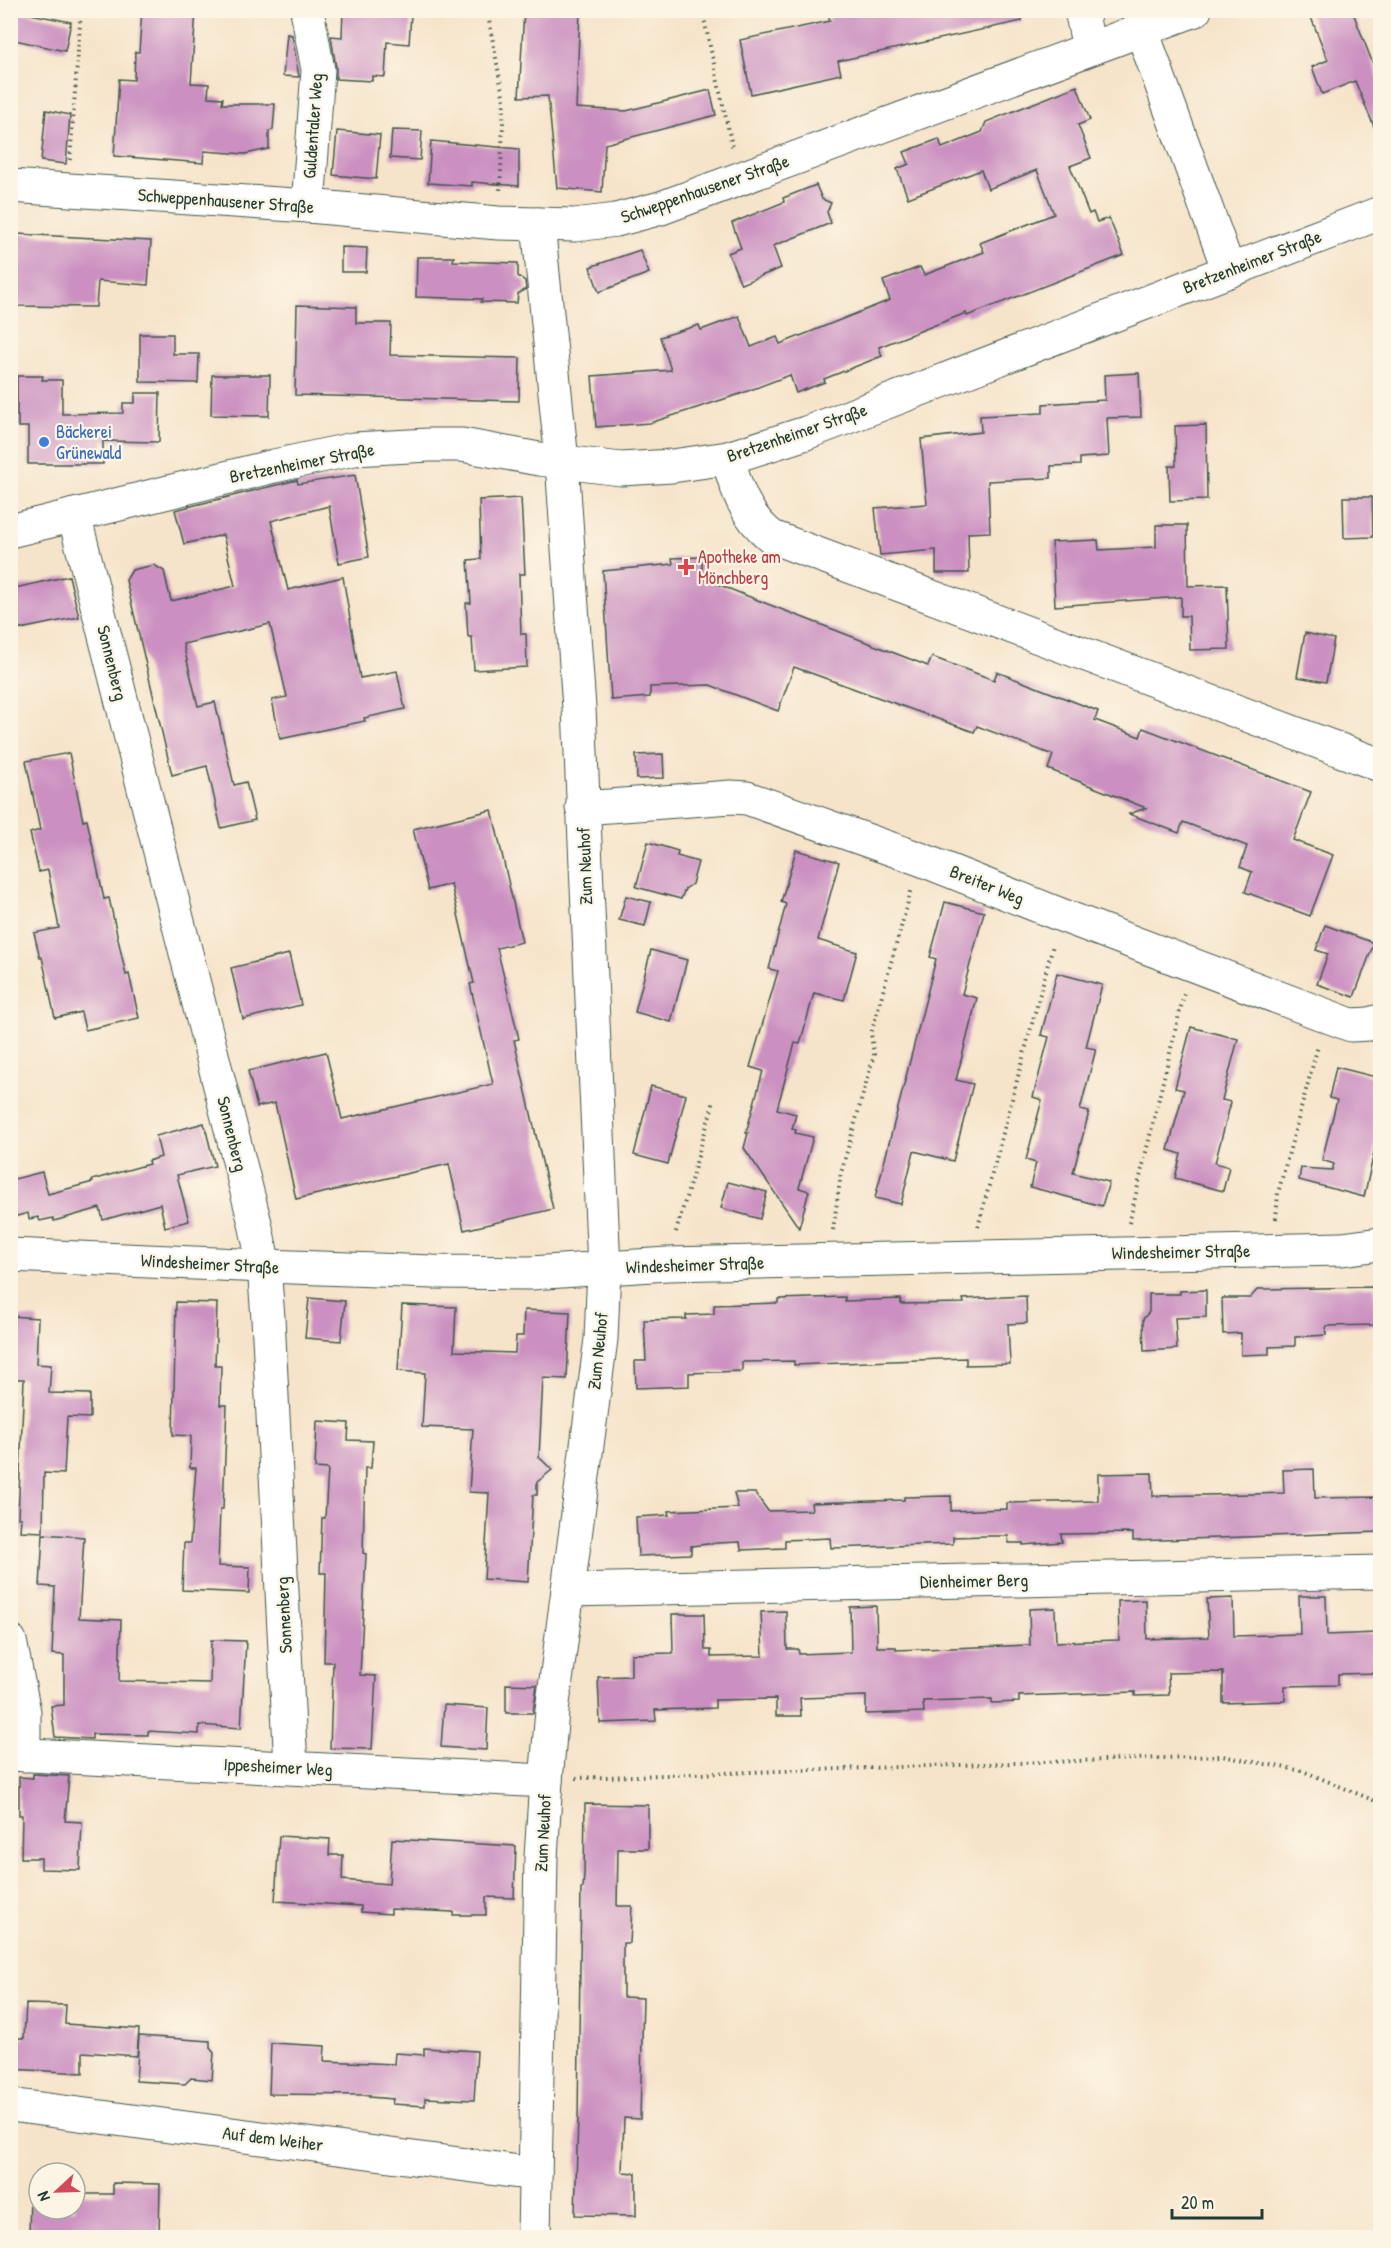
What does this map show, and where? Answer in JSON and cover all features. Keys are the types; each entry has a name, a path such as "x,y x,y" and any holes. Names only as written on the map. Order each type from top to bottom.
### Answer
{"street":[{"name":"Guldentaler Weg","path":"307,10 318,70 308,206"},
{"path":"1081,10 1089,48"},
{"name":"Schweppenhausener Straße","path":"10,186 308,206 498,223 574,225 616,220 661,208 740,180 1195,10"},
{"path":"1142,31 1229,271"},
{"name":"Bretzenheimer Straße","path":"10,531 274,466 354,449 429,445 462,446 621,469 672,466 728,458 817,429 1380,213"},
{"name":"Zum Neuhof","path":"534,2238 542,1857 546,1781 568,1590 601,1340 604,1269 579,708 562,462 538,224"},
{"path":"728,458 746,510 758,526 772,537 1380,765"},
{"name":"Sonnenberg","path":"74,515 252,1211 264,1266 291,1767"},
{"name":"Breiter Weg","path":"582,808 731,797 747,798 920,859 1351,1025 1380,1022"},
{"name":"Windesheimer Straße","path":"10,1255 433,1272 520,1273 667,1264 1342,1249 1380,1244"},
{"name":"Dienheimer Berg","path":"568,1590 1380,1572"},
{"path":"10,1641 24,1712 17,1754"},
{"name":"Ippesheimer Weg","path":"17,1754 546,1781"},
{"name":"Auf dem Weiher","path":"10,2105 535,2174"}],"path":[{"path":"67,190 81,10"},
{"path":"487,10 504,101 498,223"},
{"path":"702,10 740,180"},
{"path":"831,1260 834,1215 841,1173 874,1055 871,1034 920,859"},
{"path":"978,1257 977,1229 1061,915"},
{"path":"1126,1253 1129,1221 1192,964"},
{"path":"1279,1250 1276,1223 1278,1193 1326,1016"},
{"path":"667,1264 714,1101"},
{"path":"546,1781 580,1777 1222,1756 1303,1771 1380,1803"}],"building":[{"path":"10,10 71,22 65,51 10,39"},
{"path":"142,10 196,10 191,83 209,84 208,97 223,98 222,104 275,104 273,130 269,131 269,149 245,154 204,151 203,163 114,156 119,79 134,80 135,52 139,52"},
{"path":"343,10 411,14 409,44 387,42 385,77 372,76 372,81 336,79 331,36 342,37"},
{"path":"524,10 580,10 576,108 626,111 710,90 716,115 605,144 602,192 557,188 548,96 519,97"},
{"path":"827,10 1020,10 1022,21 838,61 841,74 751,94 740,40 830,21"},
{"path":"1308,10 1352,10 1380,82 1380,141 1355,81 1322,94 1312,67 1328,60"},
{"path":"287,34 292,35 299,77 283,76"},
{"path":"1077,86 1090,120 1078,125 1091,158 1070,166 1089,214 1093,212 1097,222 1109,218 1124,255 967,316 966,313 879,347 882,356 796,393 790,375 650,423 596,427 592,376 671,370 660,337 699,325 701,330 739,316 751,347 777,337 780,344 890,300 883,281 920,267 924,275 984,252 980,243 1054,214 1037,170 988,189 981,170 908,198 897,169 909,164 904,152 939,139 942,148 982,132 986,122"},
{"path":"46,110 70,115 66,164 41,161"},
{"path":"392,130 422,131 420,160 390,158"},
{"path":"337,131 380,135 376,179 333,175"},
{"path":"431,141 519,149 519,186 472,182 472,186 428,183"},
{"path":"816,185 822,199 831,203 827,212 831,223 773,246 781,268 741,284 728,253 741,248 732,223 784,202 783,198"},
{"path":"17,234 151,241 148,285 98,281 96,307 16,306"},
{"path":"341,247 367,248 366,272 341,272"},
{"path":"640,250 649,273 599,292 590,267"},
{"path":"417,257 454,257 453,261 518,263 518,276 525,281 526,289 518,294 517,303 481,302 482,299 416,297"},
{"path":"297,305 356,307 356,323 391,323 390,355 520,358 519,401 295,395"},
{"path":"140,334 173,334 173,354 199,354 198,383 140,382"},
{"path":"1139,373 1141,417 1107,418 1109,456 1080,458 1080,465 1051,466 1051,478 988,481 990,532 968,533 969,573 936,573 936,550 880,555 875,508 927,504 921,439 981,432 980,416 1043,413 1043,404 1105,400 1104,375"},
{"path":"212,375 270,375 269,416 211,415"},
{"path":"17,376 43,376 42,380 62,380 62,414 123,413 123,403 135,403 135,393 160,393 159,442 103,441 103,464 28,464 28,427 18,427"},
{"path":"1206,425 1207,500 1170,501 1169,466 1176,466 1175,426"},
{"path":"355,475 369,557 339,563 329,506 271,521 288,590 343,577 360,678 397,671 405,709 364,718 365,721 280,739 272,700 287,697 270,624 183,644 198,706 215,702 234,785 246,782 255,820 221,828 207,766 172,775 126,580 132,570 154,565 164,571 171,601 235,586 223,535 184,544 175,510 297,480 298,484"},
{"path":"1343,497 1372,497 1373,537 1344,538"},
{"path":"521,498 525,574 519,574 521,634 526,634 527,667 474,670 472,637 468,637 466,603 471,603 468,560 481,559 479,500"},
{"path":"1156,525 1187,525 1188,586 1227,585 1229,649 1190,650 1189,616 1181,616 1181,597 1055,606 1052,542 1098,540 1099,550 1156,547"},
{"path":"702,557 702,578 928,666 932,657 994,680 997,672 1098,711 1095,720 1140,737 1143,728 1311,792 1293,840 1333,855 1310,916 1245,892 1252,872 1240,867 1247,846 1183,822 1179,833 1129,814 1146,808 1048,769 1053,755 977,726 974,732 794,667 778,711 710,685 650,687 650,697 611,700 603,571 673,564 672,558"},
{"path":"69,576 79,617 20,629 10,589"},
{"path":"1305,633 1334,639 1326,682 1297,677"},
{"path":"69,753 83,821 87,820 104,899 109,898 126,975 129,974 139,1018 85,1030 81,1012 55,1018 42,957 40,958 34,933 59,928 48,870 39,872 30,833 40,830 26,761"},
{"path":"663,754 664,778 637,779 636,755"},
{"path":"492,810 522,942 497,948 519,1039 514,1040 553,1209 464,1230 449,1164 296,1199 275,1103 257,1107 248,1071 326,1052 342,1119 493,1084 470,984 474,983 451,884 428,890 413,829"},
{"path":"648,842 678,851 677,856 698,862 692,884 685,889 681,899 636,887"},
{"path":"796,850 839,862 818,940 857,952 844,1000 814,993 800,1044 795,1043 777,1109 796,1114 792,1129 796,1130 795,1133 813,1137 799,1188 809,1191 799,1228 744,1148 763,1071 750,1067 778,971 769,969 786,904 781,902"},
{"path":"626,896 651,902 645,926 619,920"},
{"path":"945,902 984,912 962,994 977,998 956,1080 973,1084 953,1161 914,1151 901,1204 875,1198 936,959 930,957"},
{"path":"1325,925 1374,943 1354,997 1317,984 1328,954 1316,950"},
{"path":"651,950 687,960 671,1022 635,1012"},
{"path":"289,954 301,1005 243,1019 231,968"},
{"path":"1057,973 1102,985 1086,1047 1096,1049 1080,1110 1089,1112 1073,1173 1109,1182 1102,1206 1030,1187 1036,1163 1026,1160 1042,1100 1033,1097 1049,1037 1041,1035"},
{"path":"1191,1027 1238,1039 1222,1100 1231,1102 1215,1163 1229,1167 1223,1191 1175,1178 1181,1154 1168,1150 1184,1090 1175,1088"},
{"path":"1336,1067 1380,1078 1380,1126 1364,1197 1299,1180 1301,1168 1332,1170 1334,1164 1322,1160 1337,1100 1329,1098"},
{"path":"651,1086 686,1095 668,1164 634,1155"},
{"path":"204,1123 215,1166 177,1175 189,1221 165,1227 160,1204 103,1220 100,1208 54,1221 53,1218 40,1221 38,1217 29,1219 28,1213 10,1218 10,1180 42,1172 48,1194 93,1182 92,1180 149,1164 148,1161 161,1157 156,1136"},
{"path":"728,1182 767,1192 760,1219 721,1208"},
{"path":"1375,1287 1376,1325 1326,1326 1326,1335 1295,1337 1295,1346 1269,1347 1269,1354 1241,1355 1241,1333 1223,1334 1222,1298 1250,1298 1258,1289"},
{"path":"1206,1290 1206,1317 1175,1318 1177,1349 1144,1351 1143,1319 1149,1312 1149,1294 1180,1294 1180,1291"},
{"path":"1026,1296 1027,1323 1008,1324 1010,1364 966,1365 966,1358 794,1365 794,1361 742,1362 742,1371 689,1373 689,1386 636,1388 635,1361 646,1361 644,1320 686,1319 686,1315 714,1314 714,1305 778,1303 778,1299 845,1297 845,1301 901,1299 901,1304 964,1303 963,1299"},
{"path":"309,1298 345,1301 341,1341 305,1338"},
{"path":"176,1302 217,1303 215,1366 221,1366 220,1405 227,1405 223,1509 220,1509 218,1566 250,1567 249,1593 182,1590 184,1543 190,1543 196,1468 190,1468 191,1436 173,1435"},
{"path":"402,1305 456,1307 454,1351 515,1353 516,1336 523,1336 524,1310 570,1312 567,1379 543,1378 539,1457 552,1470 537,1482 537,1495 533,1495 528,1582 484,1579 489,1493 469,1492 473,1429 422,1427 425,1373 398,1371"},
{"path":"10,1316 38,1318 36,1364 51,1365 49,1393 90,1394 90,1418 67,1417 64,1474 44,1473 43,1532 20,1531 21,1518 18,1518 24,1379 10,1379"},
{"path":"317,1421 349,1423 348,1440 373,1441 371,1468 365,1468 363,1553 366,1554 360,1675 376,1676 372,1749 330,1748 333,1662 324,1662 326,1573 320,1573 322,1518 325,1518 328,1469 315,1468"},
{"path":"1314,1469 1315,1498 1380,1497 1380,1532 1133,1541 1133,1533 1061,1534 1062,1542 1023,1545 1023,1543 1009,1543 1008,1536 986,1536 953,1537 953,1544 831,1548 830,1538 785,1540 785,1548 741,1550 740,1542 717,1543 691,1546 691,1554 638,1556 636,1517 669,1515 668,1511 738,1508 734,1493 755,1493 768,1511 812,1510 811,1503 951,1496 951,1511 1007,1509 1007,1503 1098,1501 1098,1474 1152,1473 1153,1496 1253,1494 1284,1493 1283,1470"},
{"path":"43,1534 84,1537 79,1618 121,1620 119,1681 210,1683 211,1640 246,1641 241,1728 199,1725 199,1734 148,1731 148,1735 92,1734 92,1739 55,1737 51,1706 64,1705 64,1655 52,1654 55,1587 40,1586"},
{"path":"1299,1596 1326,1596 1327,1635 1376,1633 1378,1673 1338,1674 1338,1685 1285,1686 1285,1701 1223,1703 1223,1672 1168,1673 1169,1695 1135,1696 1135,1692 1019,1696 1019,1702 992,1703 992,1699 923,1701 924,1712 866,1714 866,1696 800,1698 801,1716 776,1716 776,1699 715,1700 715,1708 655,1710 656,1721 600,1723 598,1677 631,1676 631,1654 673,1653 672,1614 704,1614 705,1650 711,1650 711,1657 763,1656 761,1612 786,1611 787,1649 798,1649 799,1654 851,1652 850,1607 876,1606 877,1647 896,1647 896,1650 1030,1645 1029,1609 1055,1608 1056,1642 1119,1640 1118,1601 1146,1600 1147,1639 1209,1637 1207,1599 1233,1598 1234,1636 1300,1634"},
{"path":"506,1684 537,1685 533,1713 506,1713"},
{"path":"444,1705 488,1708 486,1750 441,1747"},
{"path":"33,1774 69,1776 65,1821 82,1822 80,1870 41,1869 41,1858 21,1858 22,1815 19,1815 19,1777 33,1778"},
{"path":"585,1804 648,1805 648,1849 618,1849 617,1906 632,1906 630,1943 623,1943 623,1997 643,1998 640,2119 624,2118 622,2172 636,2173 636,2216 575,2215 581,1888 583,1888 584,1874"},
{"path":"279,1836 330,1839 329,1855 343,1855 342,1880 389,1884 392,1839 516,1846 514,1898 486,1897 486,1915 453,1915 453,1912 391,1909 391,1914 361,1912 361,1906 275,1901"},
{"path":"26,2004 66,2005 65,2024 139,2029 137,2056 83,2052 83,2073 10,2069 10,2038 24,2038"},
{"path":"139,2036 210,2041 210,2048 214,2053 212,2080 191,2078 185,2084 136,2081"},
{"path":"271,2043 325,2046 324,2061 394,2064 395,2053 424,2055 424,2048 477,2051 474,2100 425,2098 425,2106 392,2104 393,2099 369,2097 370,2095 269,2094"},
{"path":"113,2183 160,2184 159,2236 78,2235 78,2238 29,2238 29,2221 87,2221 87,2194 113,2194"}],"place":[{"name":"Bäckerei Grünewald","path":"44,442"},
{"name":"Apotheke am Mönchberg","path":"686,567"}]}
